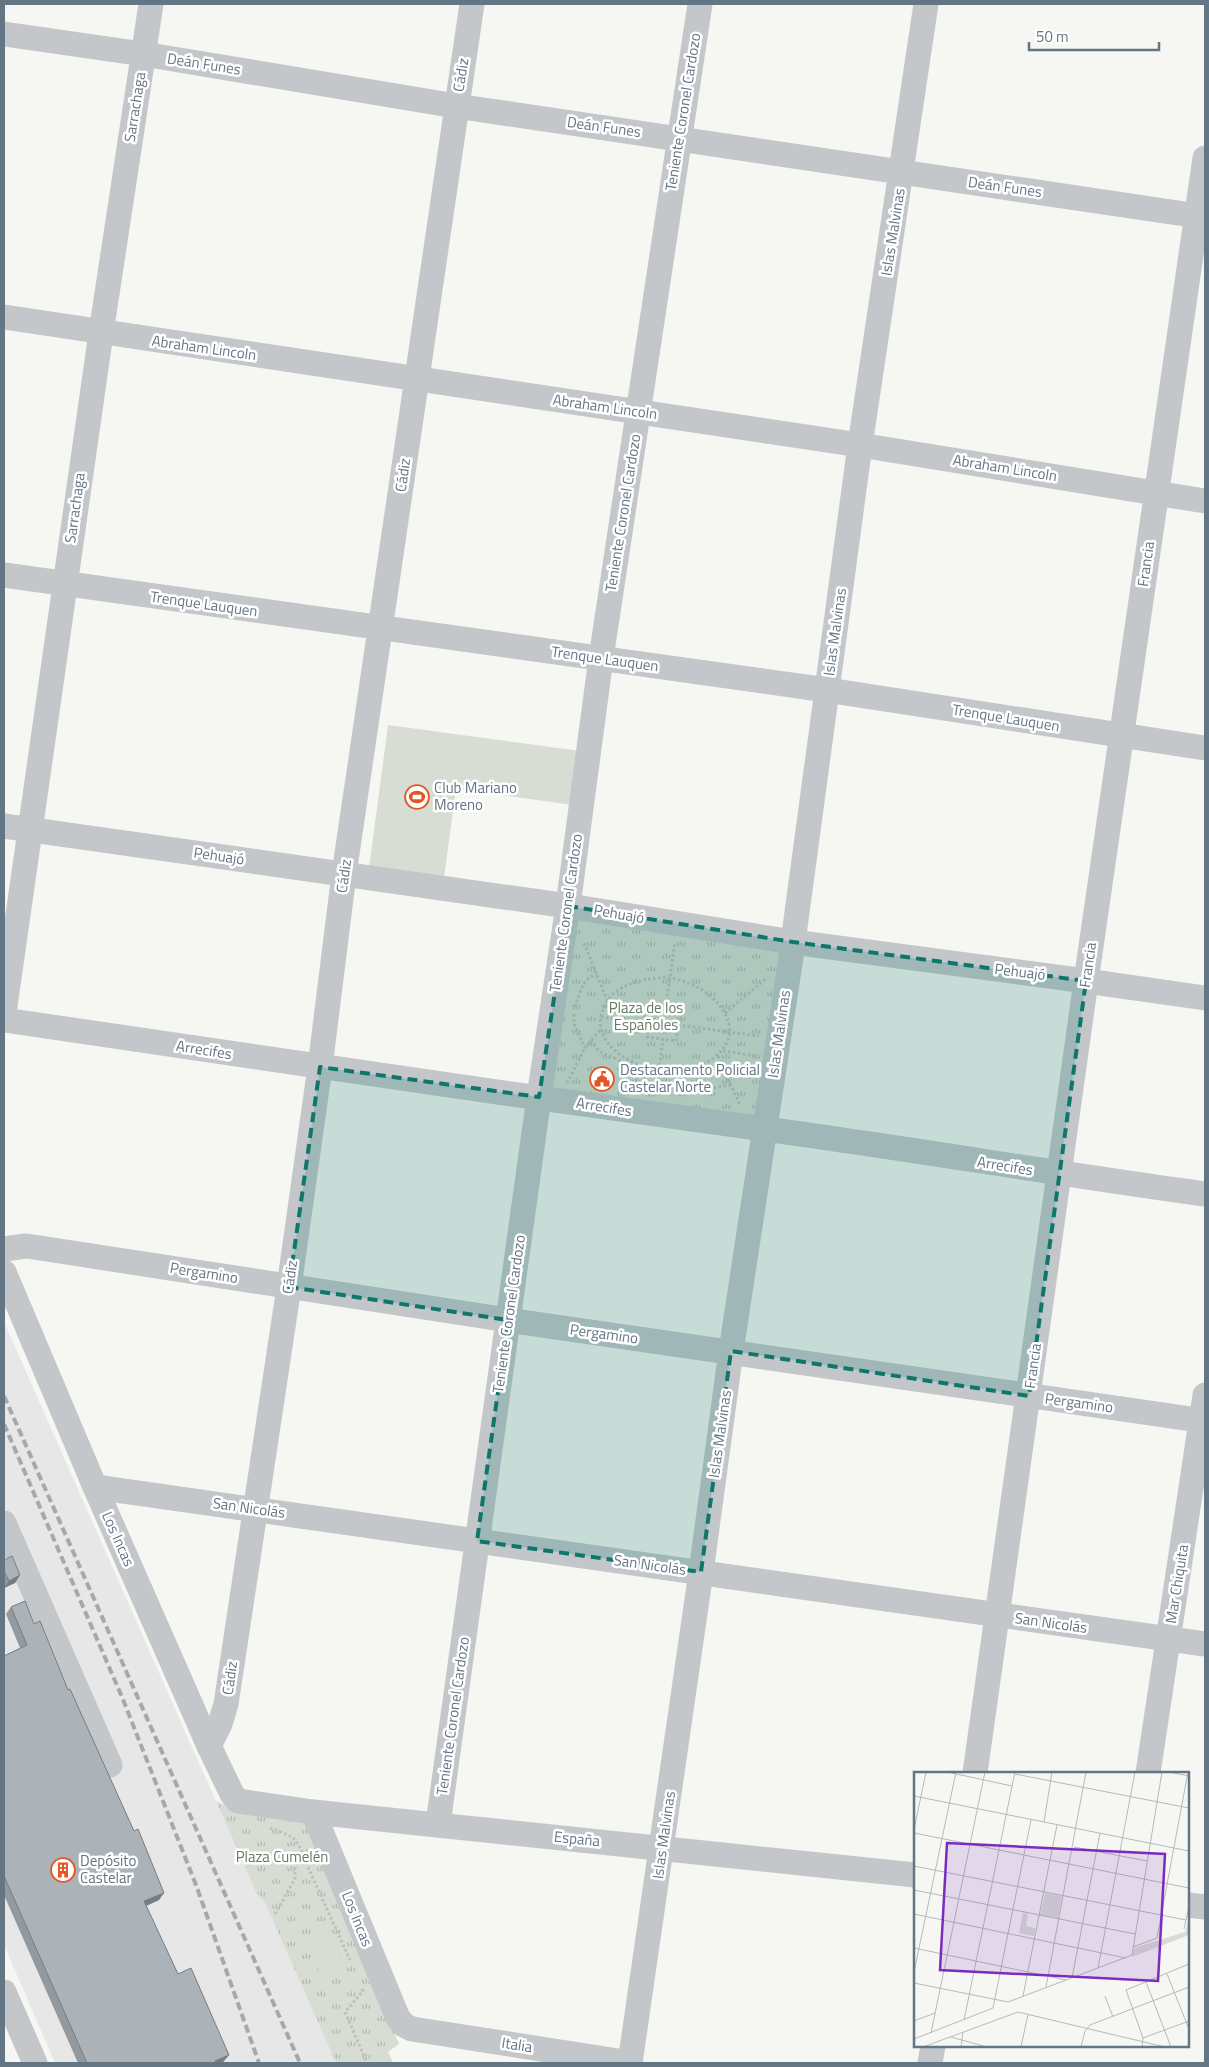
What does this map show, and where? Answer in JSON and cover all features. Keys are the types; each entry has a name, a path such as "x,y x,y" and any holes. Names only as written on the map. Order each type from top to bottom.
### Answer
{"street":[{"name":"Sarrachaga","path":"4,1013 64,584 151,4"},
{"name":"Cádiz","path":"208,1746 220,1724 226,1704 289,1287 320,1067 344,874 472,4"},
{"name":"Teniente Coronel Cardozo","path":"438,1824 508,1320 551,1099 568,906 601,658 700,4"},
{"name":"Islas Malvinas","path":"631,2063 731,1351 757,1128 777,1049 792,950 860,445 926,4"},
{"name":"Deán Funes","path":"4,34 143,54 456,106 1201,216"},
{"name":"Francia","path":"975,1772 1156,493 1201,216 1205,158"},
{"name":"Abraham Lincoln","path":"4,317 860,445 1205,501"},
{"name":"Trenque Lauquen","path":"4,575 827,690 1205,748"},
{"name":"Pehuajó","path":"4,826 568,906 678,924 792,950 1086,981 1205,998"},
{"name":"Arrecifes","path":"4,1020 551,1099 649,1106 757,1128 1205,1194"},
{"name":"Pergamino","path":"4,1249 26,1246 40,1248 508,1320 1203,1421"},
{"name":"Los Incas","path":"4,1272 208,1746 232,1794 238,1802"},
{"name":"Mar Chiquita","path":"1148,1772 1203,1421 1205,1395"},
{"name":"San Nicolás","path":"95,1487 1205,1644"},
{"path":"4,1523 110,1765"},
{"name":"España","path":"238,1802 317,1822 438,1824 914,1875"},
{"name":"Los Incas","path":"317,1822 398,2018 404,2025"},
{"path":"1189,1905 1205,1907"},
{"path":"4,1992 35,2063"},
{"name":"Italia","path":"404,2025 412,2029 631,2063"},
{"path":"930,2063 933,2047"}],"path":[{"path":"666,1011 678,924"},
{"path":"583,941 607,1000"},
{"path":"726,1013 792,950"},
{"path":"670,978 693,985 712,996 726,1013 729,1032 722,1051 718,1056 704,1064 683,1071 659,1071 639,1065 618,1054 608,1045 602,1029 601,1016 607,1000 615,992 628,984 648,979 670,978"},
{"path":"576,1006 574,1024 585,1048"},
{"path":"651,1009 666,1011 680,1013 676,1041 647,1037 651,1009"},
{"path":"601,1016 642,1022"},
{"path":"648,1030 641,1029 642,1022 643,1016 650,1017"},
{"path":"678,1025 729,1032 777,1049"},
{"path":"551,1099 563,1093 585,1048 602,1029"},
{"path":"649,1106 657,1087 664,1039"},
{"path":"591,1040 596,1049 619,1060 629,1094"},
{"path":"722,1051 777,1049"},
{"path":"718,1056 731,1085 757,1128"},
{"path":"649,1106 653,1087 670,1085 689,1091 731,1085"},
{"path":"275,1914 295,1879 295,1866 298,1860 304,1856 317,1822"},
{"path":"262,1825 289,1835 300,1844 351,1964"},
{"path":"359,1982 363,1992 345,2012 367,2063"}],"highlighted area":[{"path":"568,906 793,942 1086,981 1029,1396 731,1351 701,1572 477,1541 508,1320 289,1287 320,1067 539,1097"}],"shaded area":[{"path":"4,1322 256,1892 265,1903 336,2063 55,2063 4,1945"}],"green space":[{"name":"Club Mariano Moreno","path":"388,725 580,751 573,805 456,789 444,878 369,868"},
{"name":"Plaza de los Españoles","path":"573,917 782,952 757,1118 548,1090"},
{"name":"Plaza Cumelén","path":"216,1801 238,1811 307,1821 399,2044 388,2052 393,2063 336,2063 265,1903 256,1892"},
{"path":"328,1929 347,1972 324,1983 305,1939"}],"building":[{"path":"12,1556 20,1575 9,1581 4,1571 4,1560"},
{"name":"Depósito Castelar","path":"25,1601 34,1624 40,1621 68,1690 70,1689 134,1831 138,1829 164,1893 144,1901 178,1974 191,1968 229,2055 215,2061 216,2063 87,2063 4,1876 4,1656 27,1645 11,1607"}],"railway":[{"path":"4,1396 300,2063"},
{"path":"4,1424 122,1697 196,1885 259,2063"}],"place":[{"name":"Club Mariano Moreno","path":"417,797"},
{"name":"Destacamento Policial Castelar Norte","path":"602,1079"},
{"name":"Depósito Castelar","path":"63,1870"}]}
